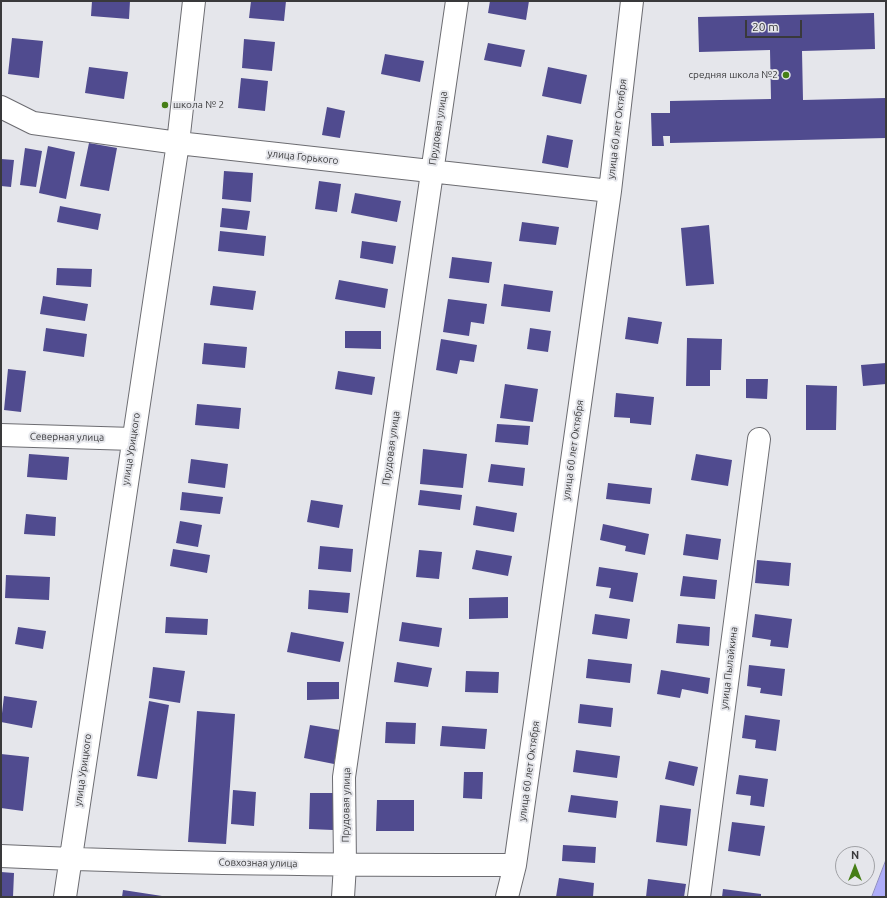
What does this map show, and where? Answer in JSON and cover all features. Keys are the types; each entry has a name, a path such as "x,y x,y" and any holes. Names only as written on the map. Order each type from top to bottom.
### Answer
{"street":[{"name":"улица Урицкого","path":"65,897 132,438 178,143 194,1"},
{"name":"Прудовая улица","path":"343,897 345,865 344,777 457,1"},
{"name":"улица 60 лет Октября","path":"507,897 515,865 610,191 632,1"},
{"name":"улица Горького","path":"1,107 33,123 178,143 610,191"},
{"name":"Северная улица","path":"1,435 132,438"},
{"name":"улица Пылайкина","path":"699,897 759,439"},
{"name":"Совхозная улица","path":"1,856 345,865 515,865"}],"water":[{"path":"886,860 886,897 872,897"}],"building":[{"path":"92,1 130,1 129,19 91,16"},
{"path":"251,1 286,1 284,21 249,18"},
{"path":"490,1 529,1 526,20 488,13"},
{"name":"средняя школа №2","path":"874,13 875,49 802,51 803,100 886,98 886,138 670,143 670,136 663,136 664,146 652,146 651,113 670,113 670,101 771,99 770,50 699,52 698,17"},
{"path":"12,38 43,41 39,78 8,74"},
{"path":"244,39 275,42 272,71 242,68"},
{"path":"488,43 525,50 521,67 484,60"},
{"path":"385,54 424,61 420,82 381,74"},
{"path":"89,67 128,72 124,99 85,93"},
{"path":"548,67 587,75 581,104 542,96"},
{"path":"241,78 268,81 265,111 238,108"},
{"path":"327,107 345,111 340,138 322,135"},
{"path":"547,135 573,140 568,168 542,163"},
{"path":"89,143 117,148 109,191 80,186"},
{"path":"48,146 75,152 66,199 39,193"},
{"path":"25,148 42,151 36,187 20,185"},
{"path":"1,159 14,160 11,187 1,186"},
{"path":"224,171 253,173 251,202 222,199"},
{"path":"319,181 341,184 337,212 315,209"},
{"path":"355,193 401,201 397,222 351,213"},
{"path":"60,206 101,214 98,230 57,222"},
{"path":"222,208 250,211 247,230 220,227"},
{"path":"522,222 559,227 556,245 519,241"},
{"path":"709,225 714,284 686,286 681,228"},
{"path":"220,231 266,236 264,256 218,251"},
{"path":"362,241 396,246 393,264 360,258"},
{"path":"452,257 492,262 489,283 449,278"},
{"path":"57,268 92,269 91,287 56,285"},
{"path":"339,280 388,289 385,308 335,299"},
{"path":"504,284 553,291 550,312 501,306"},
{"path":"213,286 256,291 253,310 210,305"},
{"path":"43,296 88,304 85,321 40,314"},
{"path":"448,299 487,304 484,324 471,322 469,336 443,332"},
{"path":"628,317 662,322 658,344 625,339"},
{"path":"46,328 87,334 84,357 43,351"},
{"path":"530,328 551,331 548,352 527,349"},
{"path":"345,331 381,331 381,349 345,348"},
{"path":"687,338 722,339 721,370 710,370 710,386 686,386"},
{"path":"441,339 477,345 474,362 460,360 457,374 436,370"},
{"path":"204,343 247,347 245,368 202,364"},
{"path":"886,363 886,384 863,386 861,365"},
{"path":"8,369 26,371 21,412 4,410"},
{"path":"338,371 375,377 372,395 335,389"},
{"path":"746,379 768,379 767,399 746,398"},
{"path":"505,384 538,389 533,422 500,418"},
{"path":"806,385 837,386 836,430 806,430"},
{"path":"616,393 654,397 651,425 630,423 630,418 614,417"},
{"path":"197,404 241,408 239,429 195,425"},
{"path":"497,424 530,426 528,445 495,442"},
{"path":"423,449 467,454 463,488 420,484"},
{"path":"29,454 69,457 67,480 27,477"},
{"path":"696,454 732,460 728,486 691,480"},
{"path":"191,459 228,464 225,488 188,483"},
{"path":"491,464 525,468 523,486 488,482"},
{"path":"608,483 652,488 650,504 606,499"},
{"path":"420,490 462,495 460,510 418,505"},
{"path":"182,492 223,497 220,514 180,510"},
{"path":"311,500 343,505 339,528 307,522"},
{"path":"476,506 517,513 514,532 473,525"},
{"path":"26,514 56,517 55,536 24,534"},
{"path":"180,521 202,525 198,547 176,543"},
{"path":"603,524 649,534 645,555 625,551 626,546 600,540"},
{"path":"686,534 721,539 718,560 683,555"},
{"path":"320,546 353,549 351,572 318,569"},
{"path":"173,549 210,555 207,573 170,566"},
{"path":"419,550 442,552 439,579 416,577"},
{"path":"476,550 512,556 508,576 472,569"},
{"path":"757,560 791,563 789,586 755,583"},
{"path":"599,567 638,573 633,602 609,598 611,588 596,586"},
{"path":"6,575 50,577 49,600 5,598"},
{"path":"683,576 717,580 715,599 680,596"},
{"path":"309,590 350,593 348,613 308,609"},
{"path":"508,597 508,618 469,619 469,598"},
{"path":"595,614 630,619 627,639 592,634"},
{"path":"755,614 792,619 788,648 770,646 771,640 752,637"},
{"path":"166,617 208,619 207,635 165,633"},
{"path":"402,622 442,628 439,647 399,641"},
{"path":"678,624 710,627 709,646 676,643"},
{"path":"18,627 46,631 43,649 15,644"},
{"path":"291,632 344,642 340,662 287,652"},
{"path":"588,659 632,664 630,683 586,678"},
{"path":"397,662 432,668 428,687 394,682"},
{"path":"749,665 785,669 782,696 760,693 761,688 747,686"},
{"path":"153,667 185,671 180,703 149,698"},
{"path":"661,670 710,678 708,694 682,689 680,698 657,694"},
{"path":"466,671 499,672 498,693 465,692"},
{"path":"307,682 339,682 339,699 307,700"},
{"path":"4,696 37,701 32,728 1,722"},
{"path":"149,701 169,705 157,779 137,776"},
{"path":"580,704 613,708 611,727 578,723"},
{"path":"197,711 235,714 226,844 188,842"},
{"path":"745,715 780,720 776,751 755,748 756,740 742,738"},
{"path":"386,722 416,723 415,744 385,743"},
{"path":"310,725 340,730 334,764 304,758"},
{"path":"442,726 487,729 485,749 440,746"},
{"path":"576,750 620,756 617,778 573,772"},
{"path":"1,754 29,757 23,811 1,808"},
{"path":"669,761 698,767 694,786 665,779"},
{"path":"464,772 483,772 482,799 463,798"},
{"path":"739,775 768,779 764,807 750,805 751,796 736,794"},
{"path":"233,790 256,792 254,826 231,824"},
{"path":"310,793 334,793 333,830 309,829"},
{"path":"571,795 618,801 616,818 568,812"},
{"path":"377,800 414,800 414,831 376,831"},
{"path":"660,805 691,809 687,846 656,842"},
{"path":"732,822 765,826 760,856 728,851"},
{"path":"563,845 596,847 595,863 562,861"},
{"path":"1,872 14,873 13,897 1,897"},
{"path":"559,878 594,883 593,897 556,897"},
{"path":"648,879 686,884 684,897 646,897"},
{"path":"723,889 761,894 761,897 722,897"},
{"path":"123,890 162,896 162,897 122,897"}],"place":[{"name":"средняя школа №2","path":"786,75"},
{"name":"школа № 2","path":"165,105"}]}
